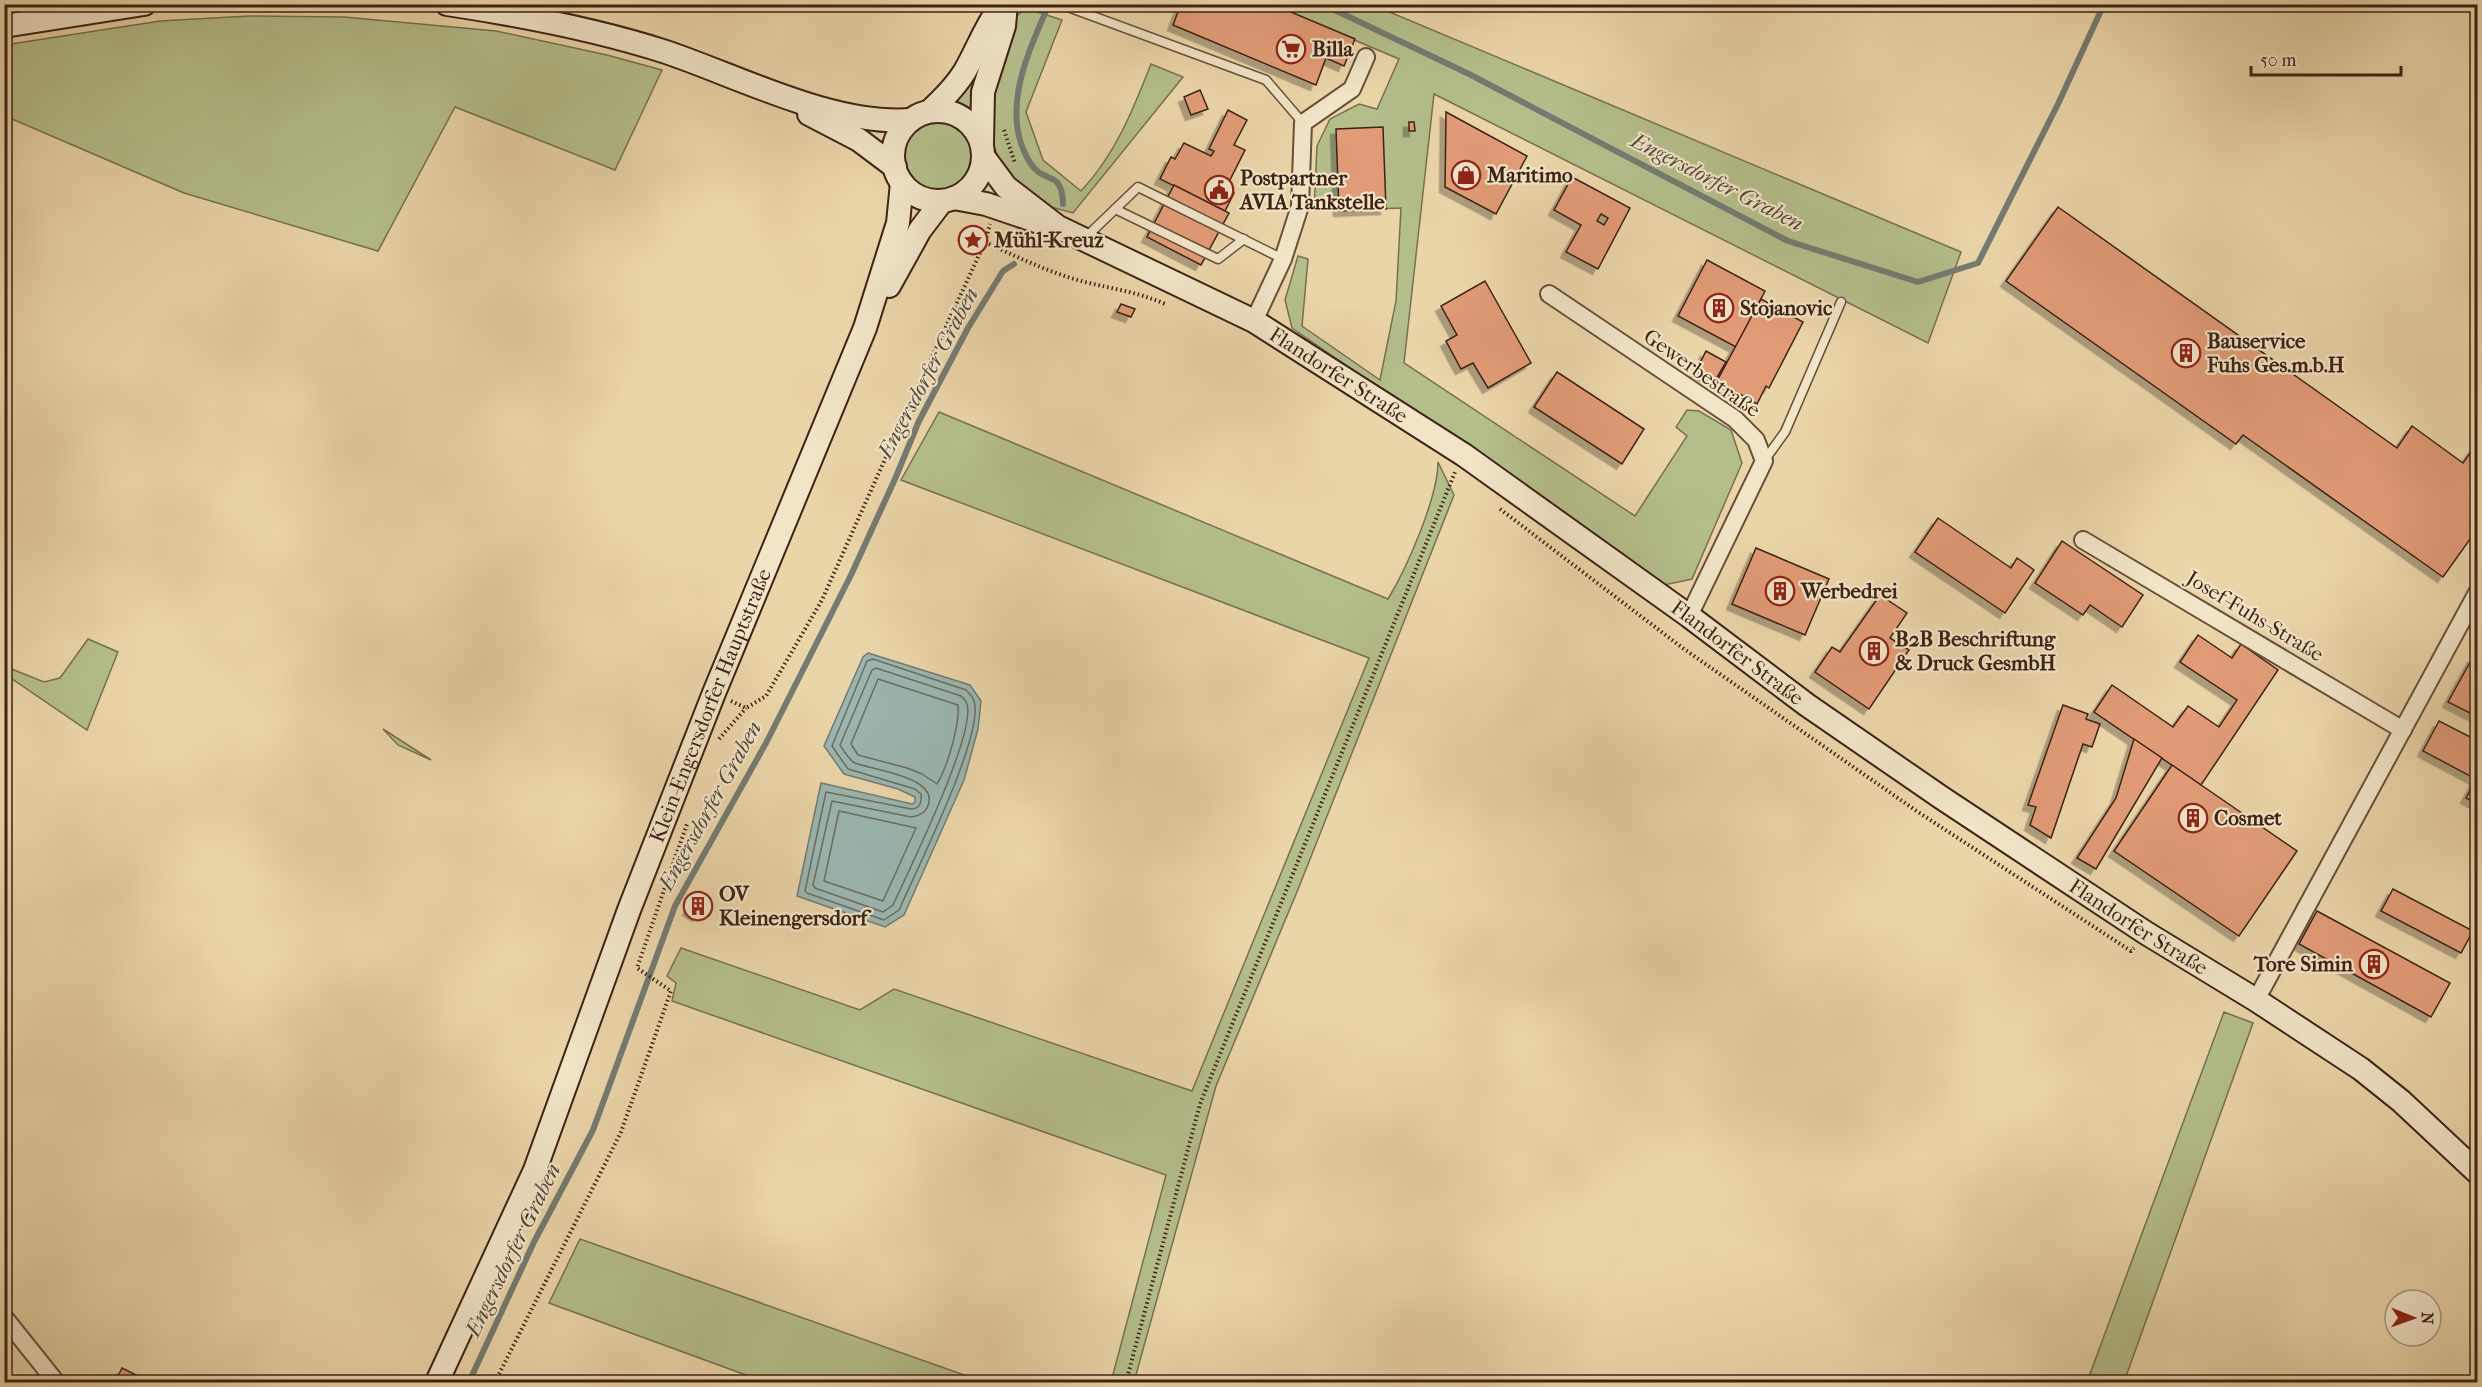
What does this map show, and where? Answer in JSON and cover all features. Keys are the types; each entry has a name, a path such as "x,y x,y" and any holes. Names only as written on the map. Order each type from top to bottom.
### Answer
{"main road":[{"path":"4,26 144,4"},
{"path":"447,4 544,21 625,40 698,63 769,91 861,118 888,121 950,112 965,119 974,128 983,150"},
{"path":"865,328 900,214 899,175 894,151 896,140 902,128 921,115 957,83 973,57 989,21 1004,4"},
{"path":"865,328 920,230 948,199 968,190 975,182 983,150 983,92 1004,26 1004,4"},
{"path":"769,91 859,140 923,198 948,199"},
{"name":"Flandorfer Straße","path":"983,150 1000,197"},
{"name":"Flandorfer Straße","path":"948,199 1000,197 1083,240 1254,321 1456,465 1689,616 1807,705 1942,798 2146,933 2256,1000 2361,1069 2401,1101 2478,1173"},
{"name":"Klein-Engersdorfer Hauptstraße","path":"436,1383 535,1170 629,909 714,693 865,328"}],"street":[{"path":"1254,321 1283,259 1300,206 1303,123 1352,89 1366,57"},
{"name":"Gewerbestraße","path":"1548,294 1735,419 1756,440 1764,461"},
{"path":"1689,616 1764,461"},
{"name":"Josef-Fuhs-Straße","path":"2083,540 2403,730"},
{"path":"2256,1000 2478,591"},
{"path":"4,1317 56,1383"}],"lane":[{"path":"1059,4 1266,80 1303,123"},
{"path":"1083,240 1138,187 1283,259"},
{"path":"1115,209 1218,259 1244,240"},
{"path":"1764,461 1785,432 1841,302"}],"path":[{"path":"716,742 746,708 766,696 822,600 880,468 985,242 1000,197 1016,165 1002,124"},
{"path":"985,242 1084,282 1142,293 1172,307"},
{"path":"1126,1383 1200,1104 1456,465"},
{"path":"714,693 746,708"},
{"path":"495,1383 621,1132 671,991 637,968 688,822"}],"green space":[{"path":"1272,5 1373,5 1961,252 1928,343 1434,94 1404,363 1635,516 1687,436 1676,427 1687,410 1699,411 1731,430 1742,463 1692,579 1664,585 1292,328 1285,300 1298,256 1308,259 1302,326 1380,380 1396,301 1401,208 1314,211 1317,146 1330,119 1359,104 1377,109 1399,59"},
{"path":"1025,8 1062,20 1026,112 1043,160 1081,191 1113,147 1130,115 1151,64 1183,77 1073,213 1040,204 1006,177 991,139 989,111 1015,18"},
{"path":"249,16 344,17 496,31 607,55 662,70 615,170 455,107 378,251 184,193 5,116 5,45 160,21"},
{"path":"979,73 972,109 955,100 975,74"},
{"path":"945,122 957,128 966,137 972,149 970,169 962,180 945,190 931,190 914,180 906,169 904,149 914,132 925,124"},
{"path":"939,412 1388,599 1404,569 1427,513 1437,477 1438,462 1454,495 1299,887 1216,1086 1134,1382 1111,1382 1166,1175 672,1001 676,983 667,976 681,948 860,1010 894,989 1192,1091 1369,658 901,480"},
{"path":"88,639 118,652 87,730 5,674 4,666 44,682 60,678"},
{"path":"383,729 431,760 398,745"},
{"path":"2224,1012 2253,1023 2124,1382 2087,1382"},
{"path":"580,1239 984,1382 765,1382 549,1303"}],"water":[{"path":"868,653 970,685 981,701 978,729 964,780 904,915 885,927 797,896 821,783 912,804 915,802 915,797 898,789 844,774 824,746 863,657"}],"building":[{"name":"Billa","path":"1181,4 1272,4 1355,39 1344,66 1326,58 1316,85 1173,25"},
{"path":"1200,90 1208,109 1191,115 1184,97"},
{"path":"1228,110 1247,120 1234,145 1245,150 1228,184 1234,193 1225,211 1160,179 1171,157 1175,159 1184,143 1211,156 1214,151 1209,149"},
{"path":"1446,112 1527,156 1496,214 1445,187"},
{"path":"1409,122 1414,122 1415,131 1409,131"},
{"path":"1383,127 1386,209 1339,211 1336,129"},
{"path":"1572,177 1630,208 1598,269 1566,252 1581,225 1554,210","holes":["1601,214 1608,218 1604,225 1597,221"]},
{"path":"1174,185 1229,213 1201,265 1147,237"},
{"name":"Bauservice Fuhs Ges.m.b.H","path":"2058,207 2397,448 2412,426 2463,463 2478,442 2478,528 2443,577 2243,435 2236,444 2006,281"},
{"name":"Stojanovic","path":"1707,260 1765,291 1736,347 1678,316"},
{"path":"1485,281 1531,363 1488,388 1473,363 1461,369 1446,341 1457,335 1441,306"},
{"path":"1761,299 1803,322 1769,388 1766,386 1757,404 1717,381"},
{"path":"1121,304 1135,309 1131,317 1117,312"},
{"path":"1706,351 1726,362 1715,381 1696,371"},
{"path":"1557,372 1644,429 1622,464 1534,407"},
{"path":"1938,518 2011,568 2017,558 2034,570 2005,613 1915,552"},
{"path":"2062,541 2143,595 2122,627 2090,605 2083,615 2035,583"},
{"name":"Werbedrei","path":"1756,548 1829,579 1805,635 1732,604"},
{"name":"B2B Beschriftung & Druck GesmbH","path":"1880,595 1907,613 1890,638 1909,650 1869,709 1815,672 1832,647 1840,652"},
{"path":"2198,635 2232,658 2241,644 2278,670 2201,785 2094,712 2112,685 2173,727 2188,706 2219,727 2237,700 2180,662"},
{"path":"2473,657 2478,659 2478,717 2448,702"},
{"path":"2063,705 2088,714 2086,719 2100,724 2092,747 2083,744 2051,838 2030,825 2036,807 2028,805"},
{"path":"2439,721 2478,741 2478,804 2466,798 2476,779 2423,751"},
{"path":"2134,739 2162,758 2096,869 2077,858 2116,798"},
{"name":"Cosmet","path":"2172,765 2297,851 2239,936 2114,851"},
{"path":"2393,889 2473,931 2461,953 2381,911"},
{"name":"OV Kleinengersdorf","path":"696,897 706,903 698,916 688,910"},
{"name":"Tore Simin","path":"2317,911 2450,983 2431,1017 2299,944"},
{"path":"122,1368 150,1382 115,1382"}],"waterway":[{"name":"Engersdorfer Graben","path":"1049,4 1025,63 1017,104 1017,125 1021,145 1031,164 1060,186 1063,204"},
{"name":"Engersdorfer Graben","path":"1322,4 1469,74 1788,241 1918,282 1978,263 2058,104 2104,4"},
{"name":"Engersdorfer Graben","path":"469,1382 534,1242 593,1130 675,906 766,743 851,575 919,421 968,328 1003,271 1014,264"}],"place":[{"name":"Billa","path":"1291,49"},
{"name":"Maritimo","path":"1466,175"},
{"name":"Postpartner AVIA Tankstelle","path":"1219,190"},
{"name":"Mühl-Kreuz","path":"973,240"},
{"name":"Stojanovic","path":"1719,308"},
{"name":"Bauservice Fuhs Ges.m.b.H","path":"2186,353"},
{"name":"Werbedrei","path":"1780,591"},
{"name":"B2B Beschriftung & Druck GesmbH","path":"1874,651"},
{"name":"Cosmet","path":"2193,818"},
{"name":"OV Kleinengersdorf","path":"698,906"},
{"name":"Tore Simin","path":"2374,964"}]}
